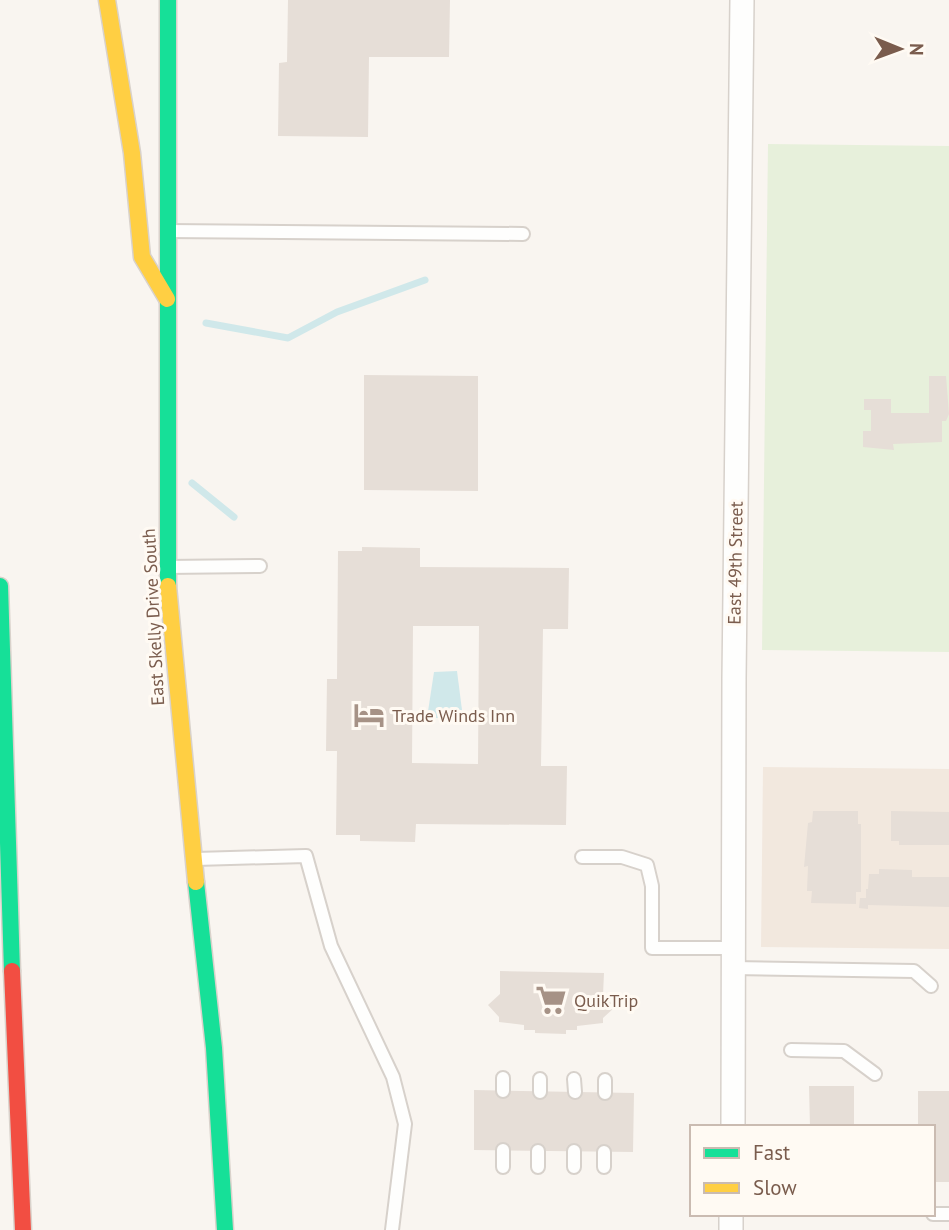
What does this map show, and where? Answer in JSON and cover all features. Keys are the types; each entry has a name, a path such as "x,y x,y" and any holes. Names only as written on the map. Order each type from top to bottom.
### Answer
{"main road":[{"path":"107,0 132,153 142,257 167,299"},
{"name":"East Skelly Drive South","path":"168,0 166,568 179,727 216,1074 225,1230"},
{"path":"0,586 23,1230"}],"street":[{"name":"East 49th Street","path":"733,1125 742,0"}],"lane":[{"path":"168,231 523,234"},
{"path":"166,568 260,566"},
{"path":"195,859 306,856 331,946 393,1077 405,1124 392,1230"},
{"path":"582,857 622,857 647,865 652,886 652,948 733,958 914,971 931,986"},
{"path":"791,1050 844,1051 875,1074"},
{"path":"503,1150 503,1167"},
{"path":"538,1151 538,1167"},
{"path":"574,1151 574,1167"},
{"path":"604,1152 604,1167"}],"shaded area":[{"path":"763,767 949,769 949,949 761,947"}],"green space":[{"path":"768,144 949,146 949,652 762,650"}],"water":[{"path":"457,671 463,718 427,718 434,672"}],"building":[{"path":"288,0 450,0 449,57 369,57 368,137 278,136 279,63 287,62"},
{"path":"364,375 478,376 478,491 364,490"},
{"path":"929,376 946,376 949,414 946,421 942,421 942,442 893,444 894,450 863,447 863,431 871,431 871,410 864,410 864,399 891,399 891,413 929,413"},
{"name":"Trade Winds Inn","path":"362,547 420,548 420,567 569,568 568,629 543,629 541,766 567,766 566,825 416,824 415,842 360,841 360,835 336,835 337,751 326,751 327,679 337,679 338,551 362,551","holes":["413,626 479,626 478,764 412,763"]},
{"path":"813,811 858,811 858,824 861,824 861,892 856,892 856,904 811,903 812,891 807,891 808,866 804,867 808,823 812,822"},
{"path":"891,811 949,812 949,845 899,845 899,841 891,841"},
{"path":"879,869 912,870 912,877 949,877 949,907 868,905 868,909 859,908 860,898 866,898 869,874 879,874"},
{"name":"QuikTrip","path":"500,971 604,973 603,995 615,1007 603,1018 603,1023 577,1026 577,1030 566,1030 566,1034 524,1030 524,1025 499,1022 499,1017 488,1005 500,994"},
{"path":"809,1086 854,1086 854,1125 810,1125"},
{"path":"474,1090 634,1093 633,1152 474,1150"},
{"path":"918,1091 949,1091 949,1182 935,1182 935,1125 918,1125"}],"waterway":[{"path":"206,323 288,338 337,312 425,280"},
{"path":"192,483 234,517"}],"traffic: fast":[{"path":"168,0 168,586"},
{"path":"0,586 12,971"},
{"path":"196,882 214,1048 225,1230"}],"traffic: slow":[{"path":"107,0 132,153 142,257 167,299"},
{"path":"168,586 196,882"}],"traffic: jam":[{"path":"12,971 23,1230"}],"place":[{"name":"Trade Winds Inn","path":"369,715"},
{"name":"QuikTrip","path":"551,1000"}]}
